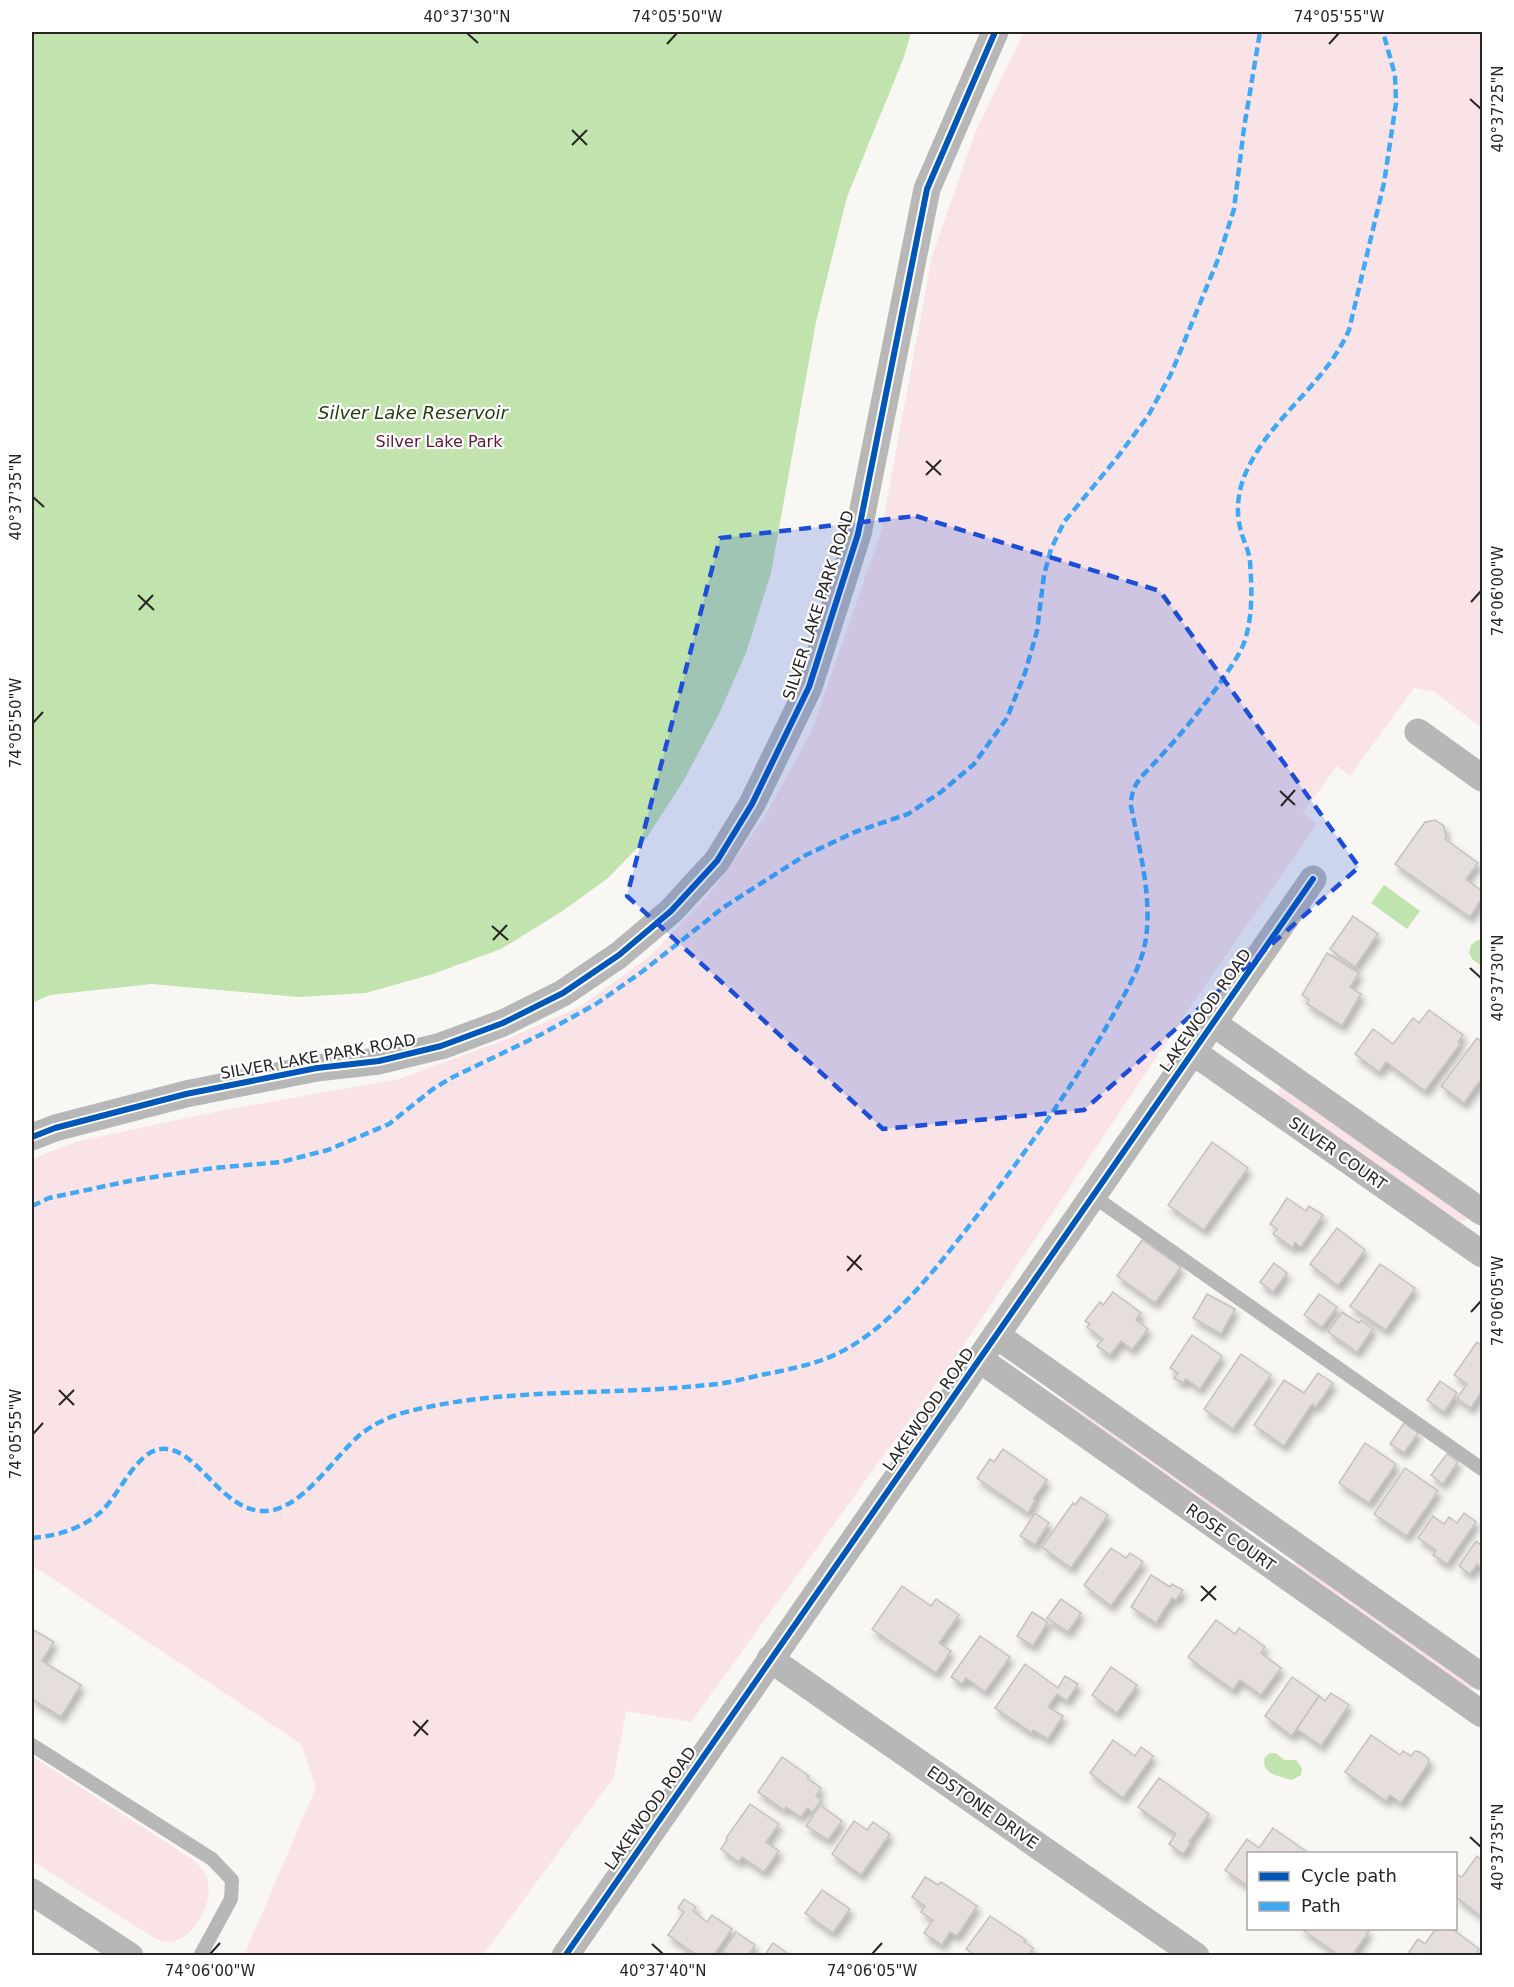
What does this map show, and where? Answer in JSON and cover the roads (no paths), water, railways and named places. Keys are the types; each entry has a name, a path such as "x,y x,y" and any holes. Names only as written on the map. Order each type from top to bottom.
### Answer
{"street":[{"name":"SILVER LAKE PARK ROAD","path":"32,1137 56,1128 186,1094 317,1068 389,1058 441,1046 503,1023 563,993 619,955 671,911 717,861 752,804 809,687 858,534 927,189 987,56 995,32"},
{"path":"1418,732 1482,778"},
{"name":"LAKEWOOD ROAD","path":"577,1951 770,1659 1313,879"},
{"path":"1213,1023 1482,1212"},
{"name":"SILVER COURT","path":"1193,1052 1480,1248"},
{"name":"ROSE COURT","path":"996,1335 1267,1544 1482,1714"},
{"name":"ROSE COURT","path":"979,1359 1267,1544 1482,1677"},
{"name":"EDSTONE DRIVE","path":"770,1659 1196,1956"},
{"path":"32,1892 130,1956"}],"lane":[{"path":"1093,1196 1482,1469"},
{"path":"32,1745 212,1859 232,1880 231,1899 200,1956"}],"water":[{"name":"Silver Lake Reservoir","path":"32,32 911,32 904,57 847,197 816,322 771,573 746,653 719,714 684,780 646,839 608,878 561,912 501,949 433,974 366,993 299,997 152,984 50,995 32,1003"},
{"path":"1384,885 1420,911 1407,929 1371,903"},
{"path":"1477,940 1482,940 1482,966 1473,960 1469,953 1471,945"},
{"path":"1270,1753 1276,1753 1284,1760 1296,1760 1302,1768 1301,1775 1292,1780 1272,1774 1265,1768 1264,1763 1265,1757"}],"park label":[{"name":"Silver Lake Park","path":"439,441"}]}
